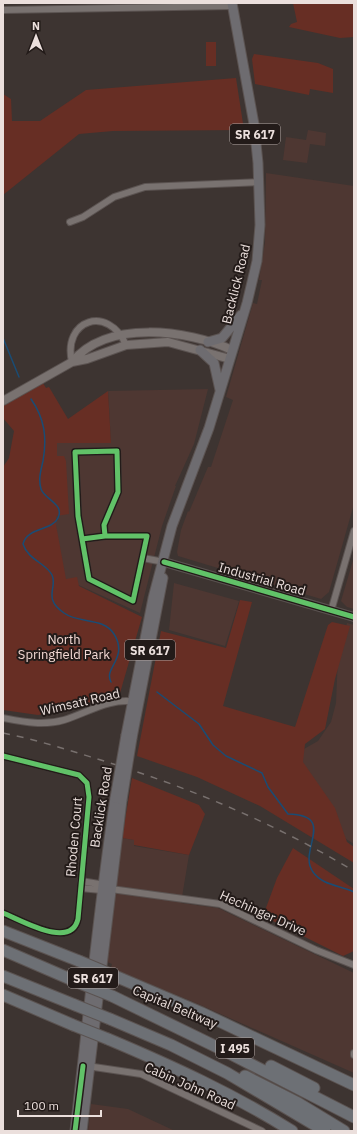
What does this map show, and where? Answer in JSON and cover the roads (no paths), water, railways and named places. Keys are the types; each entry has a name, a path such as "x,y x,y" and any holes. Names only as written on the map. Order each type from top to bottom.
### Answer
{"highway":[{"path":"3,932 79,961 202,1013 354,1085"},
{"name":"Capital Beltway","path":"3,950 77,982 178,1022 246,1053 354,1109"},
{"name":"I 495","path":"3,976 171,1045 227,1073 325,1131"},
{"path":"3,996 108,1039 207,1083 292,1131"},
{"path":"112,996 227,1052 354,1117"},
{"path":"171,1045 267,1086 344,1131"},
{"path":"319,1069 354,1089"}],"main road":[{"name":"Backlick Road","path":"82,1131 102,887 136,702 161,596 164,562 174,519 201,451 220,394 254,278 260,243 259,182 254,124 232,4"},
{"path":"208,342 222,338 244,311"},
{"path":"200,350 214,364 220,394"},
{"name":"Backlick Road","path":"75,1131 87,1066 111,889 118,799"}],"street":[{"path":"3,10 232,4"},
{"path":"70,222 84,217 114,197 145,187 259,182"},
{"path":"72,362 70,350 71,341 75,333 84,325 95,321 107,323 116,328 122,335 126,345"},
{"path":"3,401 72,362 84,350 122,335 164,333 208,342 231,354"},
{"path":"72,362 87,359 126,345 162,342 200,350 231,354"},
{"path":"82,539 105,536 147,536 132,601 90,581 82,539 78,516 75,452 117,451 118,492 104,525 105,536"},
{"path":"331,611 354,531"},
{"path":"143,558 164,562"},
{"name":"Industrial Road","path":"164,562 354,617"},
{"name":"Wimsatt Road","path":"3,718 33,723 51,722 108,704 136,702"},
{"name":"Rhoden Court","path":"3,756 75,774 85,780 88,786 89,797 77,925 67,933 53,933 3,913"},
{"path":"81,881 111,889"},
{"path":"81,888 102,887"},
{"name":"Hechinger Drive","path":"111,889 220,904 316,950 354,965"},
{"name":"Cabin John Road","path":"87,1066 141,1074 262,1131"}],"waterway":[{"path":"3,338 19,377"},
{"path":"31,399 36,406 42,421 45,437 40,485 43,493 59,509 59,513 55,522 29,535 23,544 29,554 46,567 52,575 52,598 57,608 77,619 104,625 114,634 118,642 119,650 118,656 110,672 109,677 111,682"},
{"path":"157,692 199,724 213,745 226,756 262,773 268,787 288,814 303,816 311,821 314,827 309,854 309,864 313,872 317,877 327,883 354,892"}],"railway":[{"path":"3,733 91,757 193,792 259,820 354,871"}],"park label":[{"name":"North Springfield Park","path":"64,646"}]}
